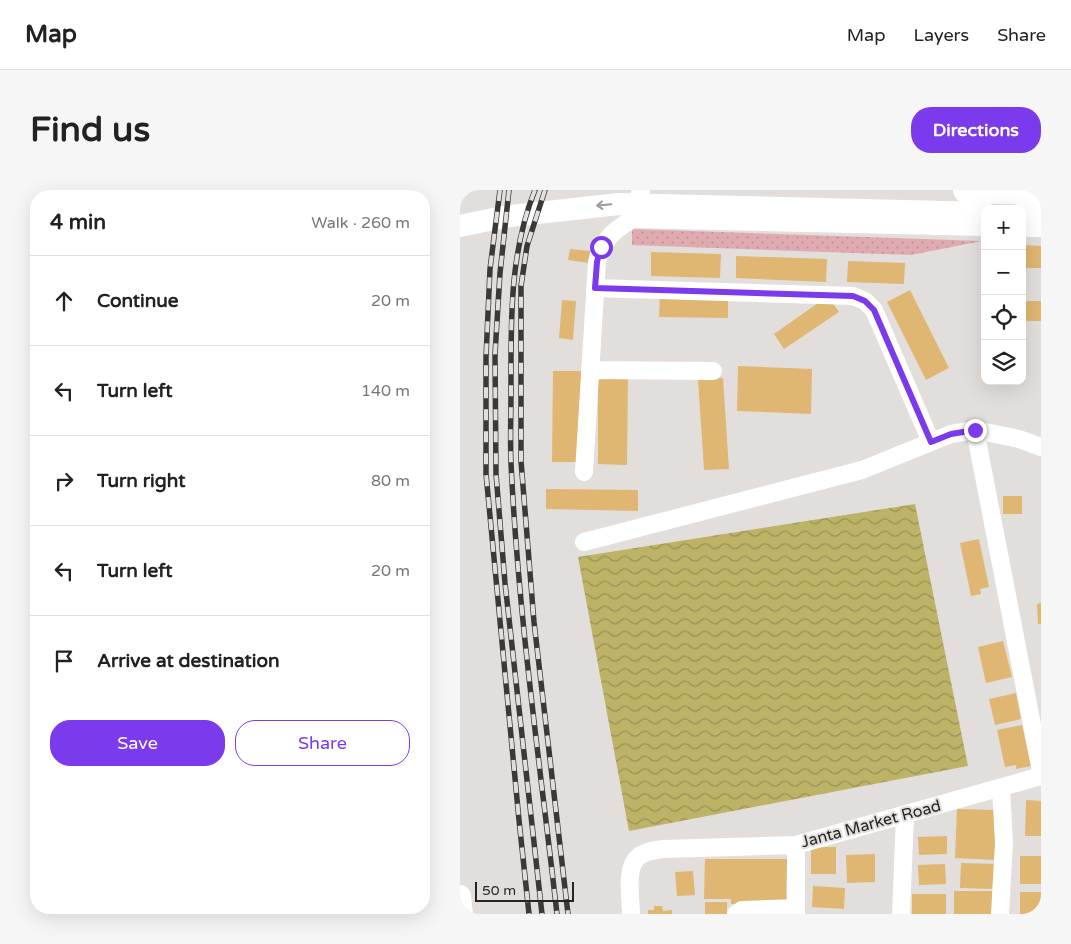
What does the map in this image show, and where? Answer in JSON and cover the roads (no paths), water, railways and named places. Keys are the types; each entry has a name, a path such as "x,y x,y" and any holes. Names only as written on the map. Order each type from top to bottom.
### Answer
{"highway":[{"path":"966,190 1041,192"}],"main road":[{"path":"460,226 503,217 619,204 981,213"},
{"path":"1026,214 1041,214"},
{"path":"460,896 462,914"}],"street":[{"path":"633,219 641,190"},
{"path":"584,472 597,262 601,247 616,229 633,219 981,227"},
{"path":"1026,228 1041,228"},
{"path":"595,288 853,296 865,301 874,310 931,442"},
{"path":"590,370 713,371"},
{"path":"975,430 1041,771"},
{"path":"584,542 862,470 951,434 975,430 1019,439 1041,447"},
{"name":"Janta Market Road","path":"631,914 631,868 637,858 648,852 664,848 796,845 1041,776"},
{"path":"1000,914 1004,843 1001,788"},
{"path":"902,914 904,815"},
{"path":"736,914 742,910 796,911 796,845"}],"water":[{"path":"915,504 968,766 629,831 578,557"}],"railway":[{"path":"500,190 490,269 486,357 486,474 529,914"},
{"path":"509,190 500,273 495,354 496,474 505,583 542,914"},
{"path":"535,190 520,239 513,289 511,454 514,520 524,633 557,914"},
{"path":"545,190 527,246 521,286 521,461 534,622 568,914"}]}
